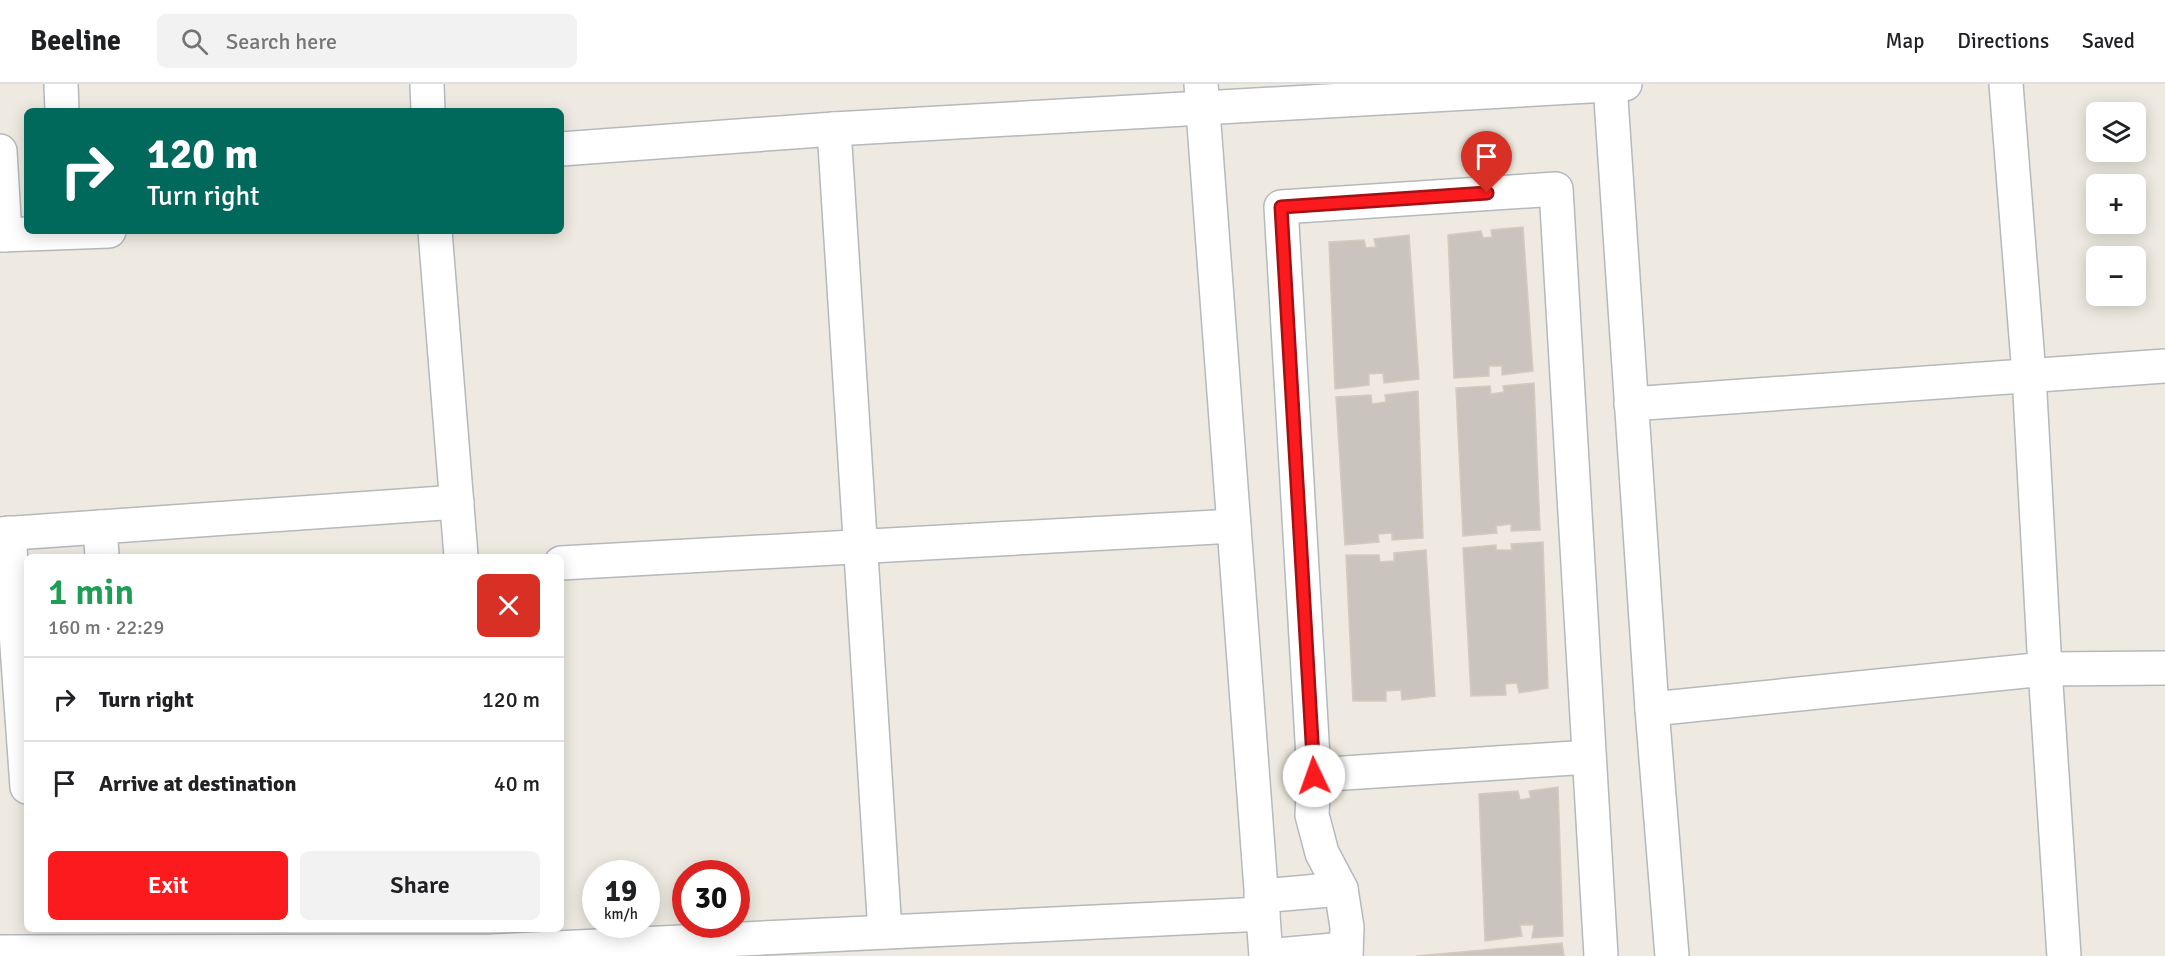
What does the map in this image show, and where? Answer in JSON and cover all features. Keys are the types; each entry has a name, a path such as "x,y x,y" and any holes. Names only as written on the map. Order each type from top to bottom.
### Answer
{"street":[{"path":"61,84 62,108"},
{"path":"427,84 428,108"},
{"path":"564,149 834,129 1201,96 1615,84 1631,404 1672,956"},
{"path":"2006,84 2029,375 2064,956"},
{"path":"1201,96 1266,956 1346,952 1347,927 1341,889 1322,853 1312,814 1314,776 1281,207 1556,189 1601,956"},
{"path":"834,129 885,932"},
{"path":"0,151 3,235 25,234"},
{"path":"435,234 461,554"},
{"path":"1631,404 2165,366"},
{"path":"24,754 4,533 101,542 457,502"},
{"path":"564,563 1234,526"},
{"path":"1652,709 2045,669 2165,668"},
{"path":"1314,776 1589,757"},
{"path":"0,951 38,940 129,940 279,954 885,932 1262,905 1341,889"}],"building":[{"path":"1523,227 1533,371 1502,375 1502,366 1489,366 1489,376 1454,378 1448,235 1481,231 1483,238 1492,237 1491,230"},
{"path":"1409,235 1419,379 1384,383 1383,373 1369,374 1369,385 1335,389 1329,242 1364,240 1366,248 1376,247 1374,239"},
{"path":"1534,383 1540,530 1511,531 1511,524 1496,526 1497,533 1463,536 1456,388 1490,386 1491,394 1504,392 1503,386"},
{"path":"1418,391 1423,538 1392,540 1392,533 1378,534 1379,542 1345,545 1336,397 1371,395 1372,404 1386,402 1385,395"},
{"path":"1543,542 1548,688 1519,693 1517,683 1505,684 1506,695 1471,696 1463,548 1496,545 1496,550 1512,550 1511,544"},
{"path":"1426,550 1435,696 1402,700 1401,690 1386,691 1386,701 1353,701 1346,555 1379,555 1380,562 1394,561 1394,553"},
{"path":"1558,787 1563,936 1532,938 1534,925 1520,925 1522,936 1485,941 1479,794 1518,791 1520,800 1531,798 1529,791"},
{"path":"1562,943 1564,956 1416,956"}],"route":[{"path":"1314,776 1281,207 1487,193"}]}
